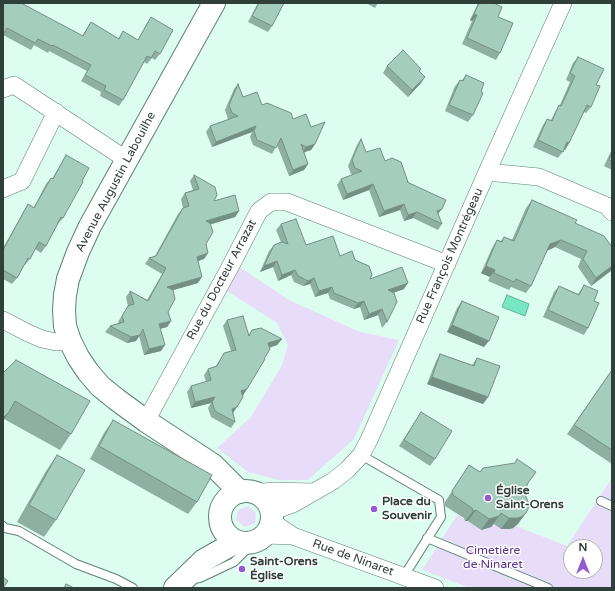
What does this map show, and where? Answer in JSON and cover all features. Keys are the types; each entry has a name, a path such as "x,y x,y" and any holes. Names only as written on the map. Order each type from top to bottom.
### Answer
{"street":[{"name":"Avenue Augustin Labouilhe","path":"214,3 90,226 68,278 64,310 65,326 70,341 78,357 100,386 146,421 213,465 219,471 235,502"},
{"name":"Rue François Montrégeau","path":"269,523 295,503 333,482 347,470 360,455 369,440 487,172 564,3"},
{"path":"3,89 14,85 127,160"},
{"path":"3,189 22,181 56,112"},
{"path":"487,172 539,177 607,206 612,212"},
{"name":"Rue du Docteur Arrazat","path":"146,421 259,212 271,202 287,202 447,264"},
{"path":"3,320 42,339 56,342 70,341"},
{"path":"204,560 235,502 272,491 316,492"},
{"path":"262,497 268,504 269,523 260,539 253,542 241,542 228,537 222,530 235,502 262,497"},
{"name":"Rue de Ninaret","path":"269,523 293,536 435,588"},
{"path":"179,584 204,560 241,542"}],"lane":[{"path":"360,455 439,500 441,517 404,576"},
{"path":"601,502 612,506"},
{"path":"3,526 19,531 76,564 116,579 134,588"},
{"path":"428,538 548,588"},
{"path":"179,584 200,578 234,562 246,550 241,542"}],"green space":[{"path":"239,267 289,300 360,332 399,340 354,439 308,480 278,480 248,472 217,448 251,417 282,365 288,345 277,323 227,291"},
{"name":"Cimetière de Ninaret","path":"612,478 612,588 470,588 422,570 458,514 465,521 468,521 479,528 479,530 485,519 507,529 516,526 563,544 563,579 603,579 603,539 572,539"},
{"path":"248,506 256,513 255,523 245,527 236,520 238,510"}],"shaded area":[{"path":"507,295 529,304 525,316 502,307"}],"building":[{"path":"3,3 21,3 83,36 91,22 119,39 123,31 138,40 151,17 173,30 160,54 155,51 151,58 147,56 123,100 104,90 106,86 85,75 91,65 53,45 52,46 38,39 35,43 7,28 4,33"},
{"path":"259,3 284,3 272,26 252,16"},
{"path":"479,3 494,3 502,7 498,17 513,23 500,53 467,38 477,15 474,14"},
{"path":"403,50 421,69 419,71 425,77 412,90 387,66"},
{"path":"578,57 604,69 596,85 600,86 591,107 587,105 569,143 567,142 563,152 538,140 547,119 552,121 559,105 561,106 575,76 570,73"},
{"path":"466,75 484,83 481,92 483,93 473,115 449,105 460,80 463,81"},
{"path":"238,84 243,97 257,92 262,105 267,103 291,113 293,119 306,114 311,127 325,122 315,144 306,147 301,144 308,164 293,170 281,138 276,148 257,140 254,131 256,126 216,142 210,126 238,116 232,113 229,105"},
{"path":"361,139 366,152 380,148 385,161 392,158 401,162 407,182 446,200 442,209 437,211 442,224 417,212 408,215 404,204 384,211 373,184 347,194 341,179 362,171 355,168 352,160"},
{"path":"612,153 612,161 609,160"},
{"path":"66,155 89,168 82,181 83,182 63,218 61,217 46,246 39,242 17,278 3,270 3,250 28,204 34,208 51,178 53,179"},
{"path":"194,175 215,187 217,195 214,201 235,195 239,211 206,221 210,223 213,232 206,244 208,253 197,257 202,277 167,287 173,290 175,299 168,312 171,321 159,324 165,345 149,349 143,329 140,335 131,337 110,326 124,322 122,316 128,306 134,304 130,291 148,301 166,268 149,258 156,256 183,208 189,206 185,193 199,189"},
{"path":"532,200 577,220 575,223 604,236 612,247 612,266 596,278 583,259 587,251 561,240 550,244 531,286 516,279 514,282 494,273 495,270 486,266 497,240 502,242 504,237 514,241"},
{"path":"296,219 306,245 333,236 340,256 352,251 355,260 369,266 372,275 370,279 402,267 408,283 388,290 394,293 397,302 387,322 382,309 369,314 364,301 358,303 334,293 332,287 319,291 314,278 308,281 298,276 295,270 282,275 277,261 264,266 274,245 282,242 288,244 281,224"},
{"path":"584,285 598,291 594,301 599,303 588,328 548,310 559,286 579,295"},
{"path":"462,301 499,317 489,341 452,325"},
{"path":"243,316 249,336 252,330 261,328 282,339 268,343 270,349 265,359 247,389 241,391 243,397 237,407 232,409 235,422 215,411 212,402 215,397 195,402 191,386 211,380 208,369 217,366 224,353 236,350 227,320"},
{"path":"440,354 474,366 477,358 500,366 488,397 432,377"},
{"path":"16,360 90,401 71,434 15,401 9,412 3,418 3,373"},
{"path":"612,370 612,450 574,425"},
{"path":"421,412 452,431 435,459 404,440"},
{"path":"113,420 212,475 197,502 99,446"},
{"path":"57,455 85,470 56,520 29,505"},
{"path":"517,459 536,472 528,483 524,492 529,507 526,513 521,517 509,518 501,513 499,516 489,519 476,510 473,511 472,508 453,495 452,491 469,465 480,472 483,468 515,463"},
{"path":"3,577 8,581 3,588"},
{"path":"66,584 74,588 64,588"}],"place":[{"name":"Église Saint-Orens","path":"488,498"},
{"name":"Place du Souvenir","path":"374,509"},
{"name":"Saint-Orens Église","path":"242,569"}]}
